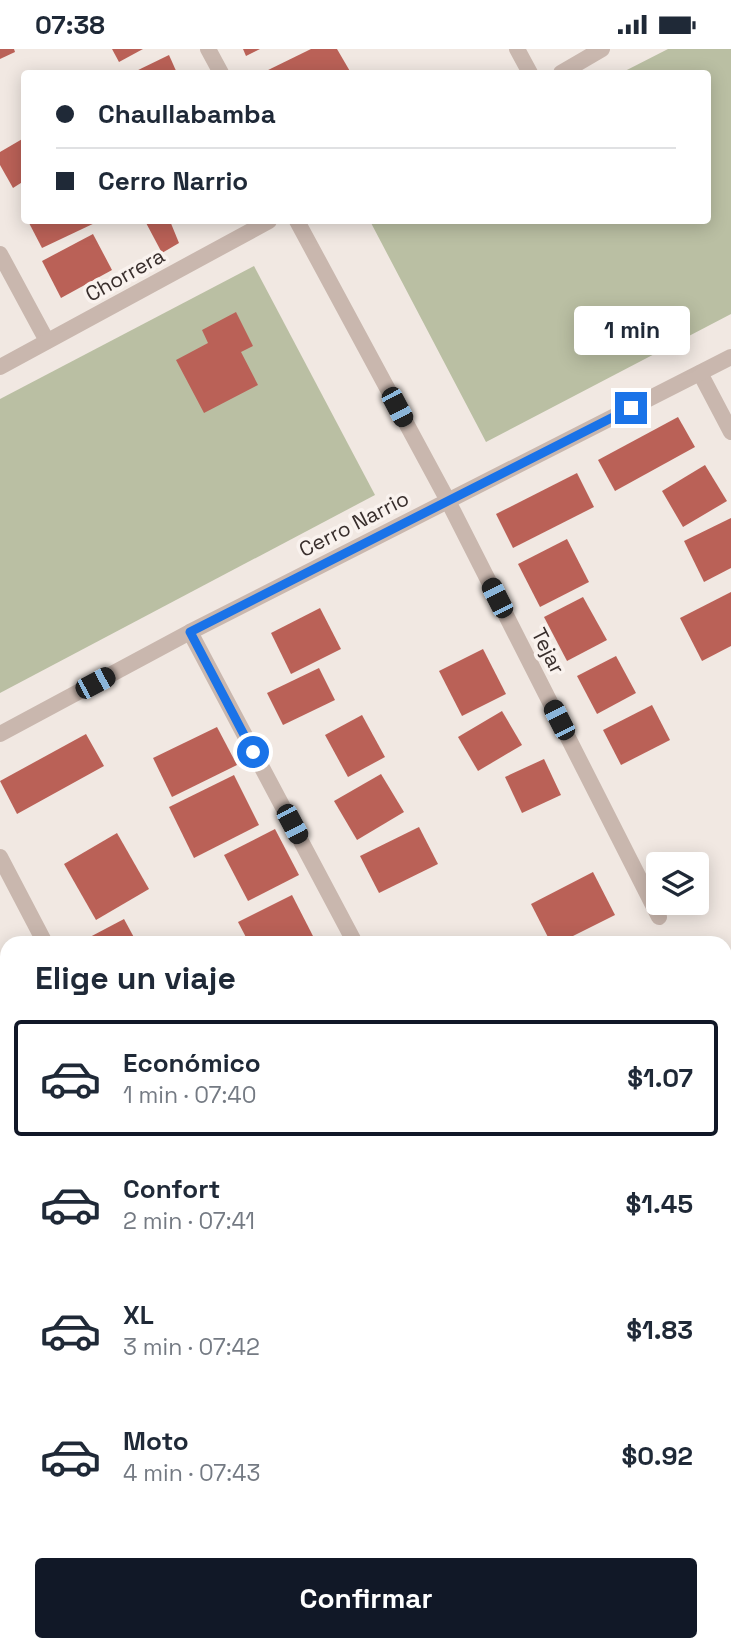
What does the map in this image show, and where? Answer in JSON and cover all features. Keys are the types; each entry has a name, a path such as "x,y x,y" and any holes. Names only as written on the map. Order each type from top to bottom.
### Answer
{"lane":[{"path":"208,49 219,70"},
{"path":"517,49 528,70"},
{"path":"566,70 602,49"},
{"name":"Chorrera","path":"0,367 263,224"},
{"name":"Tejar","path":"300,224 447,499 659,917"},
{"path":"0,254 47,341"},
{"name":"Cerro Narrio","path":"0,734 447,499 731,357"},
{"path":"700,373 731,432"},
{"path":"190,632 351,936"},
{"path":"0,857 41,936"}],"green space":[{"path":"668,49 731,49 731,314 486,442 372,224 711,224 711,70 627,70"},
{"path":"254,266 375,495 0,693 0,399"}],"building":[{"path":"0,49 14,49 15,52 0,59"},
{"path":"112,49 143,49 119,62"},
{"path":"243,49 260,49 246,56"},
{"path":"311,49 337,49 349,70 268,70"},
{"path":"169,55 176,70 138,70"},
{"path":"21,140 21,183 13,188 0,165 0,152"},
{"path":"30,224 93,224 42,248"},
{"path":"147,224 171,224 179,243 162,253"},
{"path":"93,234 112,270 61,298 42,261"},
{"path":"236,312 253,346 241,352 258,385 204,413 176,360 208,343 202,330"},
{"path":"678,417 695,447 615,491 598,460"},
{"path":"705,465 727,501 683,527 662,491"},
{"path":"577,473 594,507 513,548 496,514"},
{"path":"731,518 731,568 704,582 684,541"},
{"path":"567,539 589,582 540,607 518,564"},
{"path":"731,592 731,646 702,661 680,618"},
{"path":"583,597 607,640 567,661 544,617"},
{"path":"320,608 341,649 291,674 271,633"},
{"path":"483,649 506,694 462,716 439,671"},
{"path":"616,656 636,693 597,714 577,676"},
{"path":"319,668 335,700 283,725 267,693"},
{"path":"652,705 670,740 621,765 603,730"},
{"path":"502,711 522,745 478,771 458,737"},
{"path":"362,715 385,757 348,777 325,735"},
{"path":"217,727 237,765 172,797 153,758"},
{"path":"86,734 104,766 17,814 0,781"},
{"path":"544,759 561,795 522,813 505,777"},
{"path":"381,774 404,812 357,840 334,801"},
{"path":"234,775 259,825 194,858 169,807"},
{"path":"419,827 438,864 379,893 360,856"},
{"path":"275,829 299,875 248,901 224,855"},
{"path":"117,833 149,889 96,920 64,864"},
{"path":"593,872 615,915 573,936 547,936 531,904"},
{"path":"292,895 313,936 245,936 238,922"},
{"path":"124,919 133,936 92,936"}],"route":[{"path":"253,752 190,632 447,499 631,408"}]}
